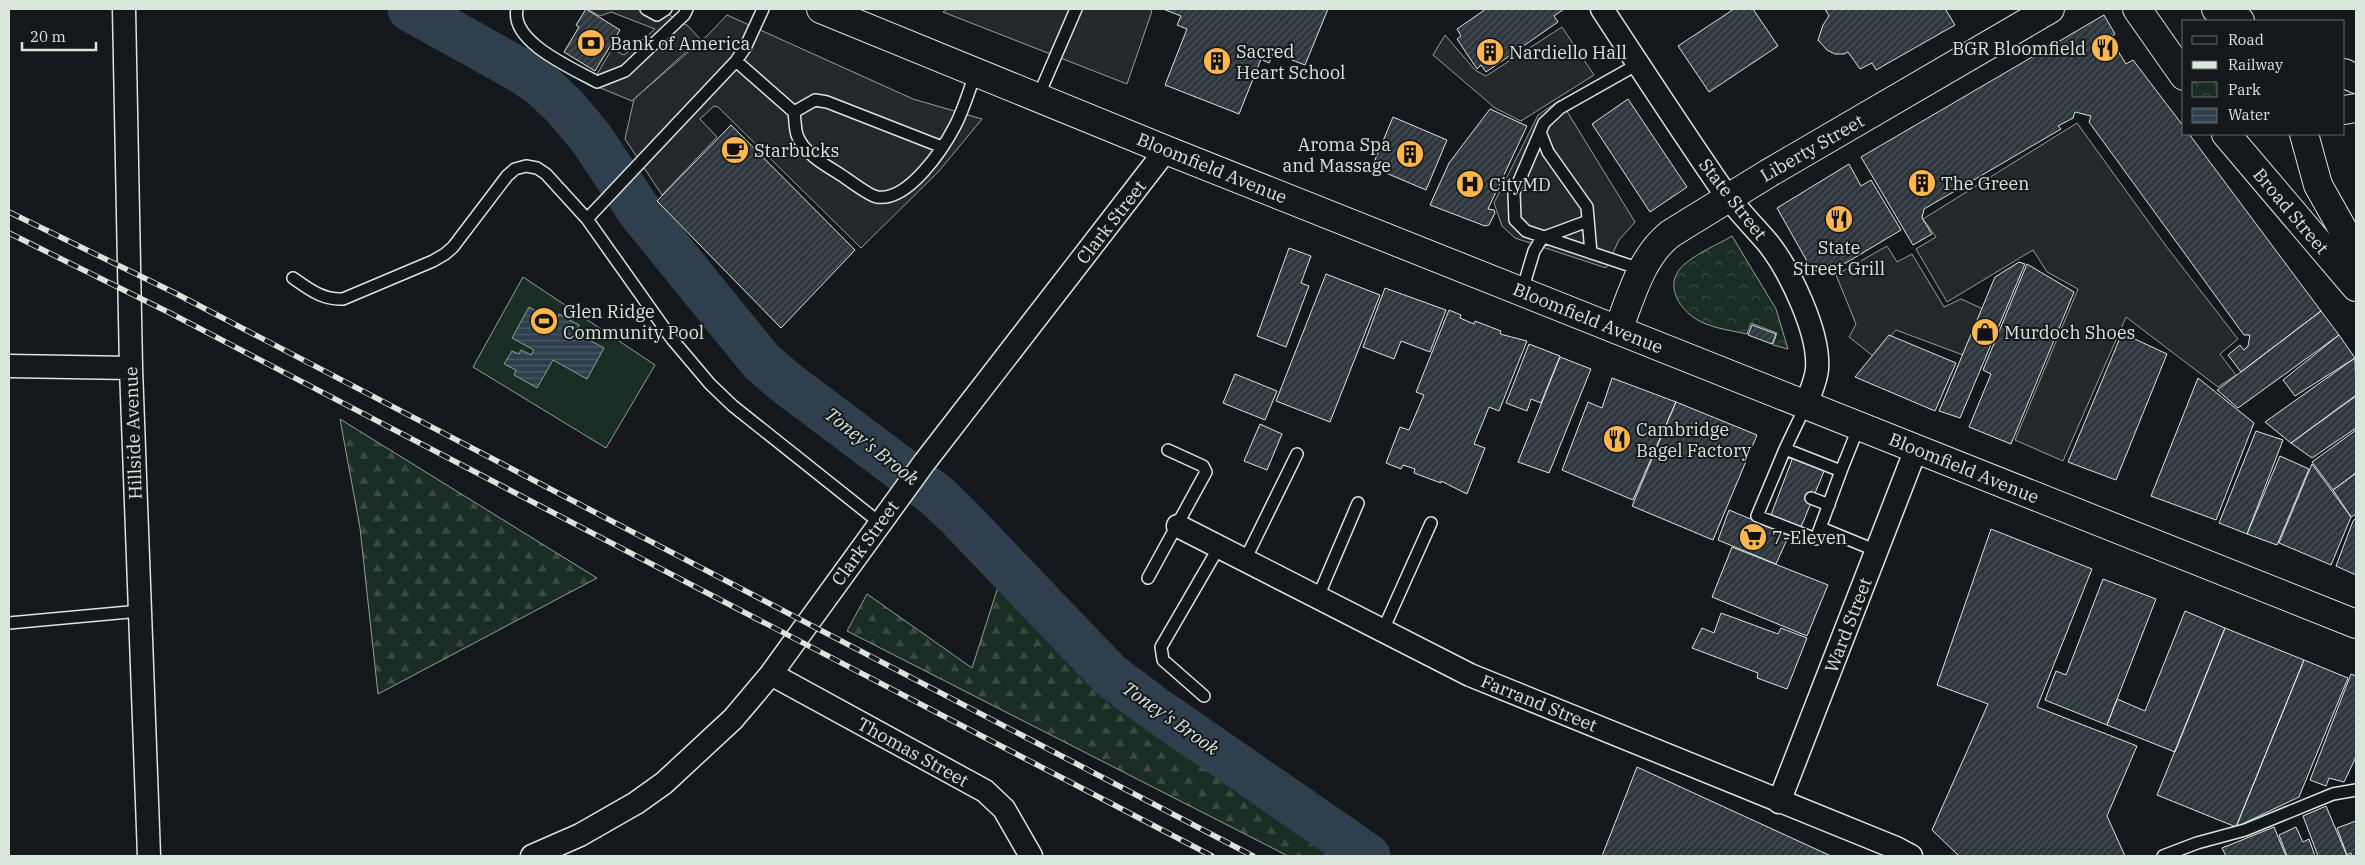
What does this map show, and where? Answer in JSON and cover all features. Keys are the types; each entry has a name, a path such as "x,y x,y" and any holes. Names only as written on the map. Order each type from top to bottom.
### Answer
{"main road":[{"name":"Bloomfield Avenue","path":"821,9 1166,150 2356,624"},
{"name":"Liberty Street","path":"1618,330 1649,257 1661,241 1728,198 2050,9"},
{"path":"2137,9 2179,65"},
{"path":"2216,9 2238,20"},
{"path":"2345,74 2356,80"},
{"name":"Broad Street","path":"2227,135 2356,286"},
{"name":"Broad Street","path":"2304,135 2318,185 2356,252"}],"street":[{"name":"Hillside Avenue","path":"124,9 131,368 149,856"},
{"name":"State Street","path":"1602,9 1728,198 1768,244 1779,260 1813,336 1817,369 1806,405"},
{"name":"Clark Street","path":"532,856 610,820 664,783 733,719 771,674 924,463 1166,150"},
{"path":"9,366 131,368"},
{"name":"Ward Street","path":"1779,802 1916,449"},
{"name":"Farrand Street","path":"1178,526 1492,684 1896,848 1911,856"},
{"name":"Thomas Street","path":"771,674 986,791 1004,809 1031,856"}],"lane":[{"path":"516,9 517,25 525,36 540,49 597,82 625,71 684,15 687,9"},
{"path":"646,9 657,15 666,9"},
{"path":"587,219 736,61 745,48 763,9"},
{"path":"1038,97 1076,9"},
{"path":"736,61 794,112 797,134 804,145 823,164 876,196 888,197 900,193 914,182 942,147 955,126 976,72"},
{"path":"1638,64 1560,108 1544,123 1514,193 1513,207 1515,220 1520,226 1542,238 1643,270"},
{"path":"794,112 815,100 827,102 942,147"},
{"path":"1540,132 1548,152 1588,207 1591,253"},
{"path":"293,278 316,294 330,299 343,298 433,261 453,246 507,176 515,169 526,166 537,168 546,174 587,219 672,339 710,384 741,412 880,523"},
{"path":"1522,292 1534,251 1542,238 1588,221"},
{"path":"1806,405 1785,449 1776,484 1757,516 1816,539 1859,426"},
{"path":"1785,449 1842,472"},
{"path":"1148,578 1206,472 1203,466 1168,450"},
{"path":"1245,560 1297,454"},
{"path":"1811,498 1829,505"},
{"path":"1318,597 1358,503"},
{"path":"1383,630 1431,524"},
{"path":"1820,528 1877,551"},
{"path":"1204,696 1163,660 1161,646 1219,547"},
{"path":"9,623 140,611"},
{"path":"2163,856 2197,843 2245,830 2333,794 2356,790"}],"green space":[{"path":"1732,236 1776,309 1788,349 1773,345 1777,333 1751,323 1747,334 1721,329 1697,320 1689,314 1677,298 1674,280 1678,271 1697,255"},
{"name":"Glen Ridge Community Pool","path":"523,277 655,365 606,448 473,367"},
{"path":"340,419 597,578 378,694 360,528"},
{"path":"1020,569 1122,677 1382,856 1288,856 847,631 867,594 972,668 998,587"}],"shaded area":[{"path":"587,9 659,9 688,26 700,39 632,101 591,84 612,49 624,55 655,29 611,12 600,16"},
{"path":"947,9 1149,9 1152,11 1127,84 943,12"},
{"path":"727,15 913,99 982,119 939,171 861,248 718,107 714,106 700,119 717,137 662,195 625,139 634,99 708,35"},
{"path":"1562,27 1594,75 1521,121 1495,108 1433,55 1445,35 1475,70 1486,76"},
{"path":"1560,100 1635,222 1619,240 1606,268 1515,238 1502,226 1494,203 1538,115"},
{"path":"2077,123 2166,246 2238,339 2220,354 2236,375 2218,387 2126,317 2063,461 2015,440 2078,289 2047,272 2033,250 1947,302 1916,249 1936,237 1923,219"},
{"path":"1887,246 1897,262 1912,254 1944,307 1961,299 1983,309 1963,355 1896,330 1873,356 1849,337 1856,324 1836,275"}],"water":[{"path":"529,307 555,322 559,314 579,325 576,333 604,348 587,379 553,360 537,388 514,375 516,370 504,364 512,351 519,354 521,350 531,355 534,350 512,338"}],"building":[{"name":"Bank of America","path":"586,9 620,30 595,71 564,52 579,27 576,25"},
{"name":"Sacred Heart School","path":"1163,9 1328,9 1305,65 1274,53 1269,63 1261,59 1239,114 1165,85 1187,29 1177,25 1181,16"},
{"name":"Nardiello Hall","path":"1486,9 1564,9 1554,16 1558,22 1486,72 1481,65 1477,69 1457,39 1461,36 1457,29"},
{"path":"1734,9 1753,9 1778,46 1709,92 1678,46"},
{"path":"1825,9 1948,9 1946,10 1955,25 1876,70 1872,63 1860,69 1848,52 1835,54 1827,50 1818,40 1823,25 1829,16"},
{"name":"The Green","path":"2104,15 2115,34 2110,38 2126,64 2133,60 2182,124 2182,135 2190,135 2321,311 2241,372 2228,355 2240,345 2244,350 2248,346 2250,335 2244,335 2089,122 2091,116 2075,112 2073,118 2058,126 2061,129 1924,209 1922,218 1932,234 1913,245 1861,157"},
{"path":"1628,99 1687,187 1650,212 1592,124"},
{"name":"CityMD","path":"1490,109 1527,126 1488,209 1494,210 1495,213 1489,225 1485,226 1430,205 1449,163"},
{"name":"Aroma Spa and Massage","path":"1393,117 1447,140 1426,190 1372,167"},
{"path":"731,125 855,250 781,328 657,201"},
{"name":"State Street Grill","path":"1849,164 1861,186 1871,180 1901,230 1829,273 1812,270 1777,208"},
{"path":"1289,248 1311,256 1301,283 1309,286 1286,347 1257,336"},
{"name":"Murdoch Shoes","path":"2019,262 2025,264 1960,418 1939,411 1995,277"},
{"path":"2027,264 2074,292 2011,444 1969,427 1991,374 1983,370"},
{"path":"1326,274 1380,295 1330,422 1276,401"},
{"path":"1385,288 1446,310 1430,352 1401,341 1394,359 1363,347"},
{"path":"1449,310 1461,315 1460,318 1474,324 1475,321 1501,331 1500,334 1527,341 1499,411 1489,407 1474,444 1485,448 1467,494 1441,481 1441,483 1414,473 1415,469 1403,465 1401,469 1386,463 1400,427 1409,430 1424,395 1416,392"},
{"path":"2321,311 2339,335 2238,408 2217,390"},
{"path":"1752,325 1776,334 1772,344 1748,335"},
{"path":"2122,333 2167,354 2116,480 2068,462"},
{"path":"1889,335 1956,363 1935,411 1855,377"},
{"path":"2339,335 2355,358 2295,396 2283,380"},
{"path":"1529,344 1560,356 1541,403 1531,399 1527,411 1506,403"},
{"path":"1560,357 1591,369 1549,473 1518,462"},
{"path":"2355,358 2356,395 2291,443 2265,422"},
{"path":"1235,374 1277,391 1265,420 1223,403"},
{"name":"Cambridge Bagel Factory","path":"1612,378 1676,402 1633,500 1562,470 1588,402 1602,408"},
{"path":"2198,378 2254,423 2216,520 2151,496"},
{"path":"2356,396 2356,428 2312,458 2291,443"},
{"path":"1676,402 1757,435 1713,540 1632,506"},
{"path":"1260,424 1282,434 1267,470 1244,461"},
{"path":"2356,430 2356,473 2333,490 2312,462"},
{"path":"2256,431 2283,440 2247,534 2219,523"},
{"path":"2280,456 2309,469 2277,545 2247,534"},
{"path":"1793,457 1825,469 1801,527 1771,515"},
{"path":"2312,464 2351,517 2331,565 2279,543"},
{"path":"2356,473 2356,514 2351,517 2333,490"},
{"name":"7-Eleven","path":"1729,510 1789,535 1776,564 1718,540"},
{"path":"2356,518 2356,575 2336,566 2353,521"},
{"path":"1991,529 2092,569 2037,707 2137,746 2107,816 2125,856 1959,856 1932,830 1988,704 1937,685"},
{"path":"1732,547 1828,585 1807,636 1712,597"},
{"path":"2103,579 2156,599 2107,725 2045,700 2056,671 2066,675"},
{"path":"2185,611 2225,628 2175,752 2107,725 2117,699 2145,711"},
{"path":"1721,613 1778,634 1781,628 1807,638 1787,689 1757,678 1758,673 1692,648 1702,628 1714,633"},
{"path":"2225,628 2304,660 2236,827 2157,795"},
{"path":"2304,660 2348,678 2299,797 2236,827"},
{"path":"2351,674 2356,676 2356,757 2344,782 2329,778 2326,786 2310,780"},
{"path":"1637,767 1831,856 1602,856"},
{"path":"2326,806 2347,856 2318,856 2303,816"},
{"path":"2356,821 2356,856 2352,856 2351,853 2347,855 2337,828"},
{"path":"2274,827 2286,856 2226,856 2222,848"},
{"path":"2296,827 2303,842 2309,839 2315,856 2287,856 2279,835"}],"waterway":[{"name":"Toney's Brook","path":"410,9 523,72 544,87 565,107 591,138 640,212 761,361 785,382 937,496 1110,675 1154,708 1368,856"}],"railway":[{"path":"9,212 175,293 1253,856"},
{"path":"9,233 170,313 1212,856"}],"place":[{"name":"Bank of America","path":"591,43"},
{"name":"BGR Bloomfield","path":"2105,48"},
{"name":"Nardiello Hall","path":"1490,52"},
{"name":"Sacred Heart School","path":"1217,61"},
{"name":"Starbucks","path":"735,150"},
{"name":"Aroma Spa and Massage","path":"1410,154"},
{"name":"The Green","path":"1922,183"},
{"name":"CityMD","path":"1470,184"},
{"name":"State Street Grill","path":"1839,219"},
{"name":"Glen Ridge Community Pool","path":"544,321"},
{"name":"Murdoch Shoes","path":"1985,332"},
{"name":"Cambridge Bagel Factory","path":"1617,439"},
{"name":"7-Eleven","path":"1753,537"}]}
